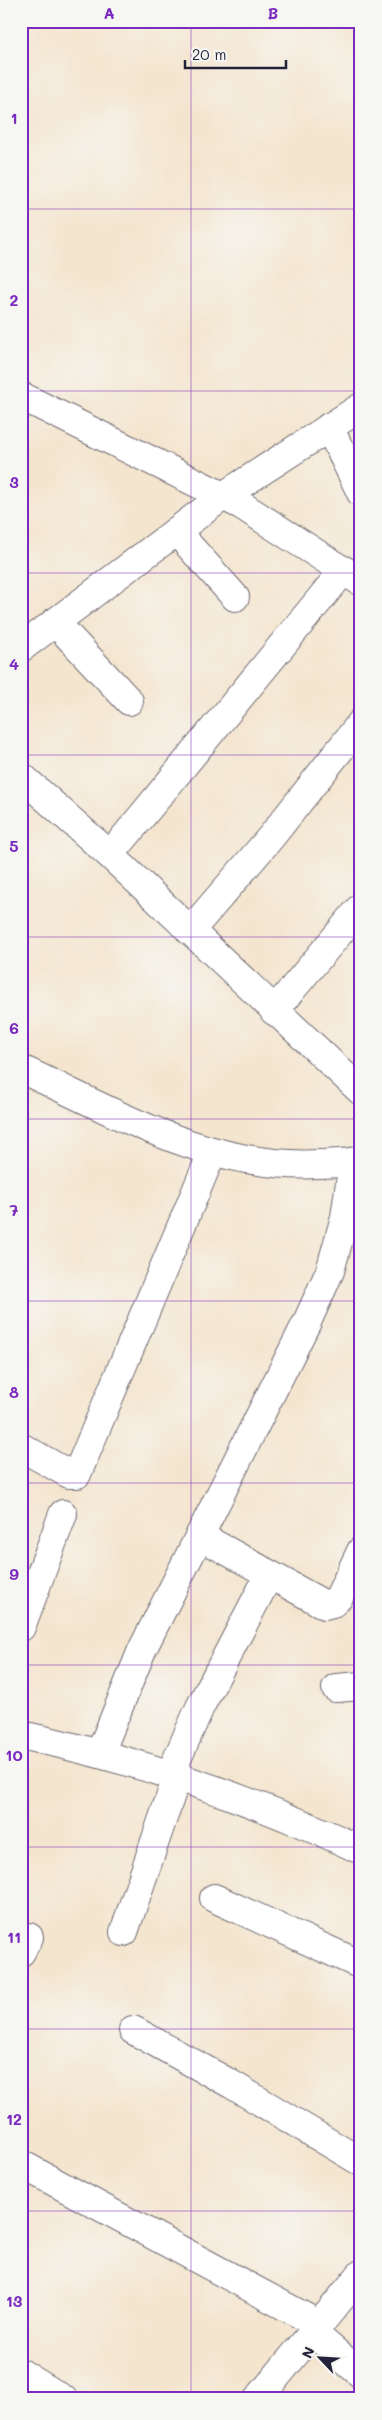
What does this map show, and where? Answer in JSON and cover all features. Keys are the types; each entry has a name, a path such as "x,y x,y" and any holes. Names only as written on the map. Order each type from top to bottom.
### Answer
{"street":[{"path":"21,396 261,516 352,576 110,855"},
{"path":"21,648 223,496 361,407"},
{"path":"329,427 361,493"},
{"path":"176,531 235,597"},
{"path":"55,622 129,701"},
{"path":"190,932 271,837 361,723"},
{"path":"21,776 110,855 361,1091"},
{"path":"274,1011 361,908"},
{"path":"21,1069 174,1139 212,1153 254,1162 297,1165 357,1161 345,1217 330,1271 142,1650 119,1702 100,1753"},
{"path":"21,1447 69,1474 77,1474 212,1153"},
{"path":"21,1627 63,1514"},
{"path":"200,1536 325,1605 333,1603 339,1597 361,1551"},
{"path":"124,1932 174,1776 220,1665 269,1575"},
{"path":"21,1734 100,1753 174,1776 242,1800 361,1850"},
{"path":"214,1898 361,1965"},
{"path":"133,2030 231,2084 361,2162"},
{"path":"21,2164 315,2328 361,2374"},
{"path":"258,2399 361,2274"},
{"path":"21,2372 62,2399"}]}
